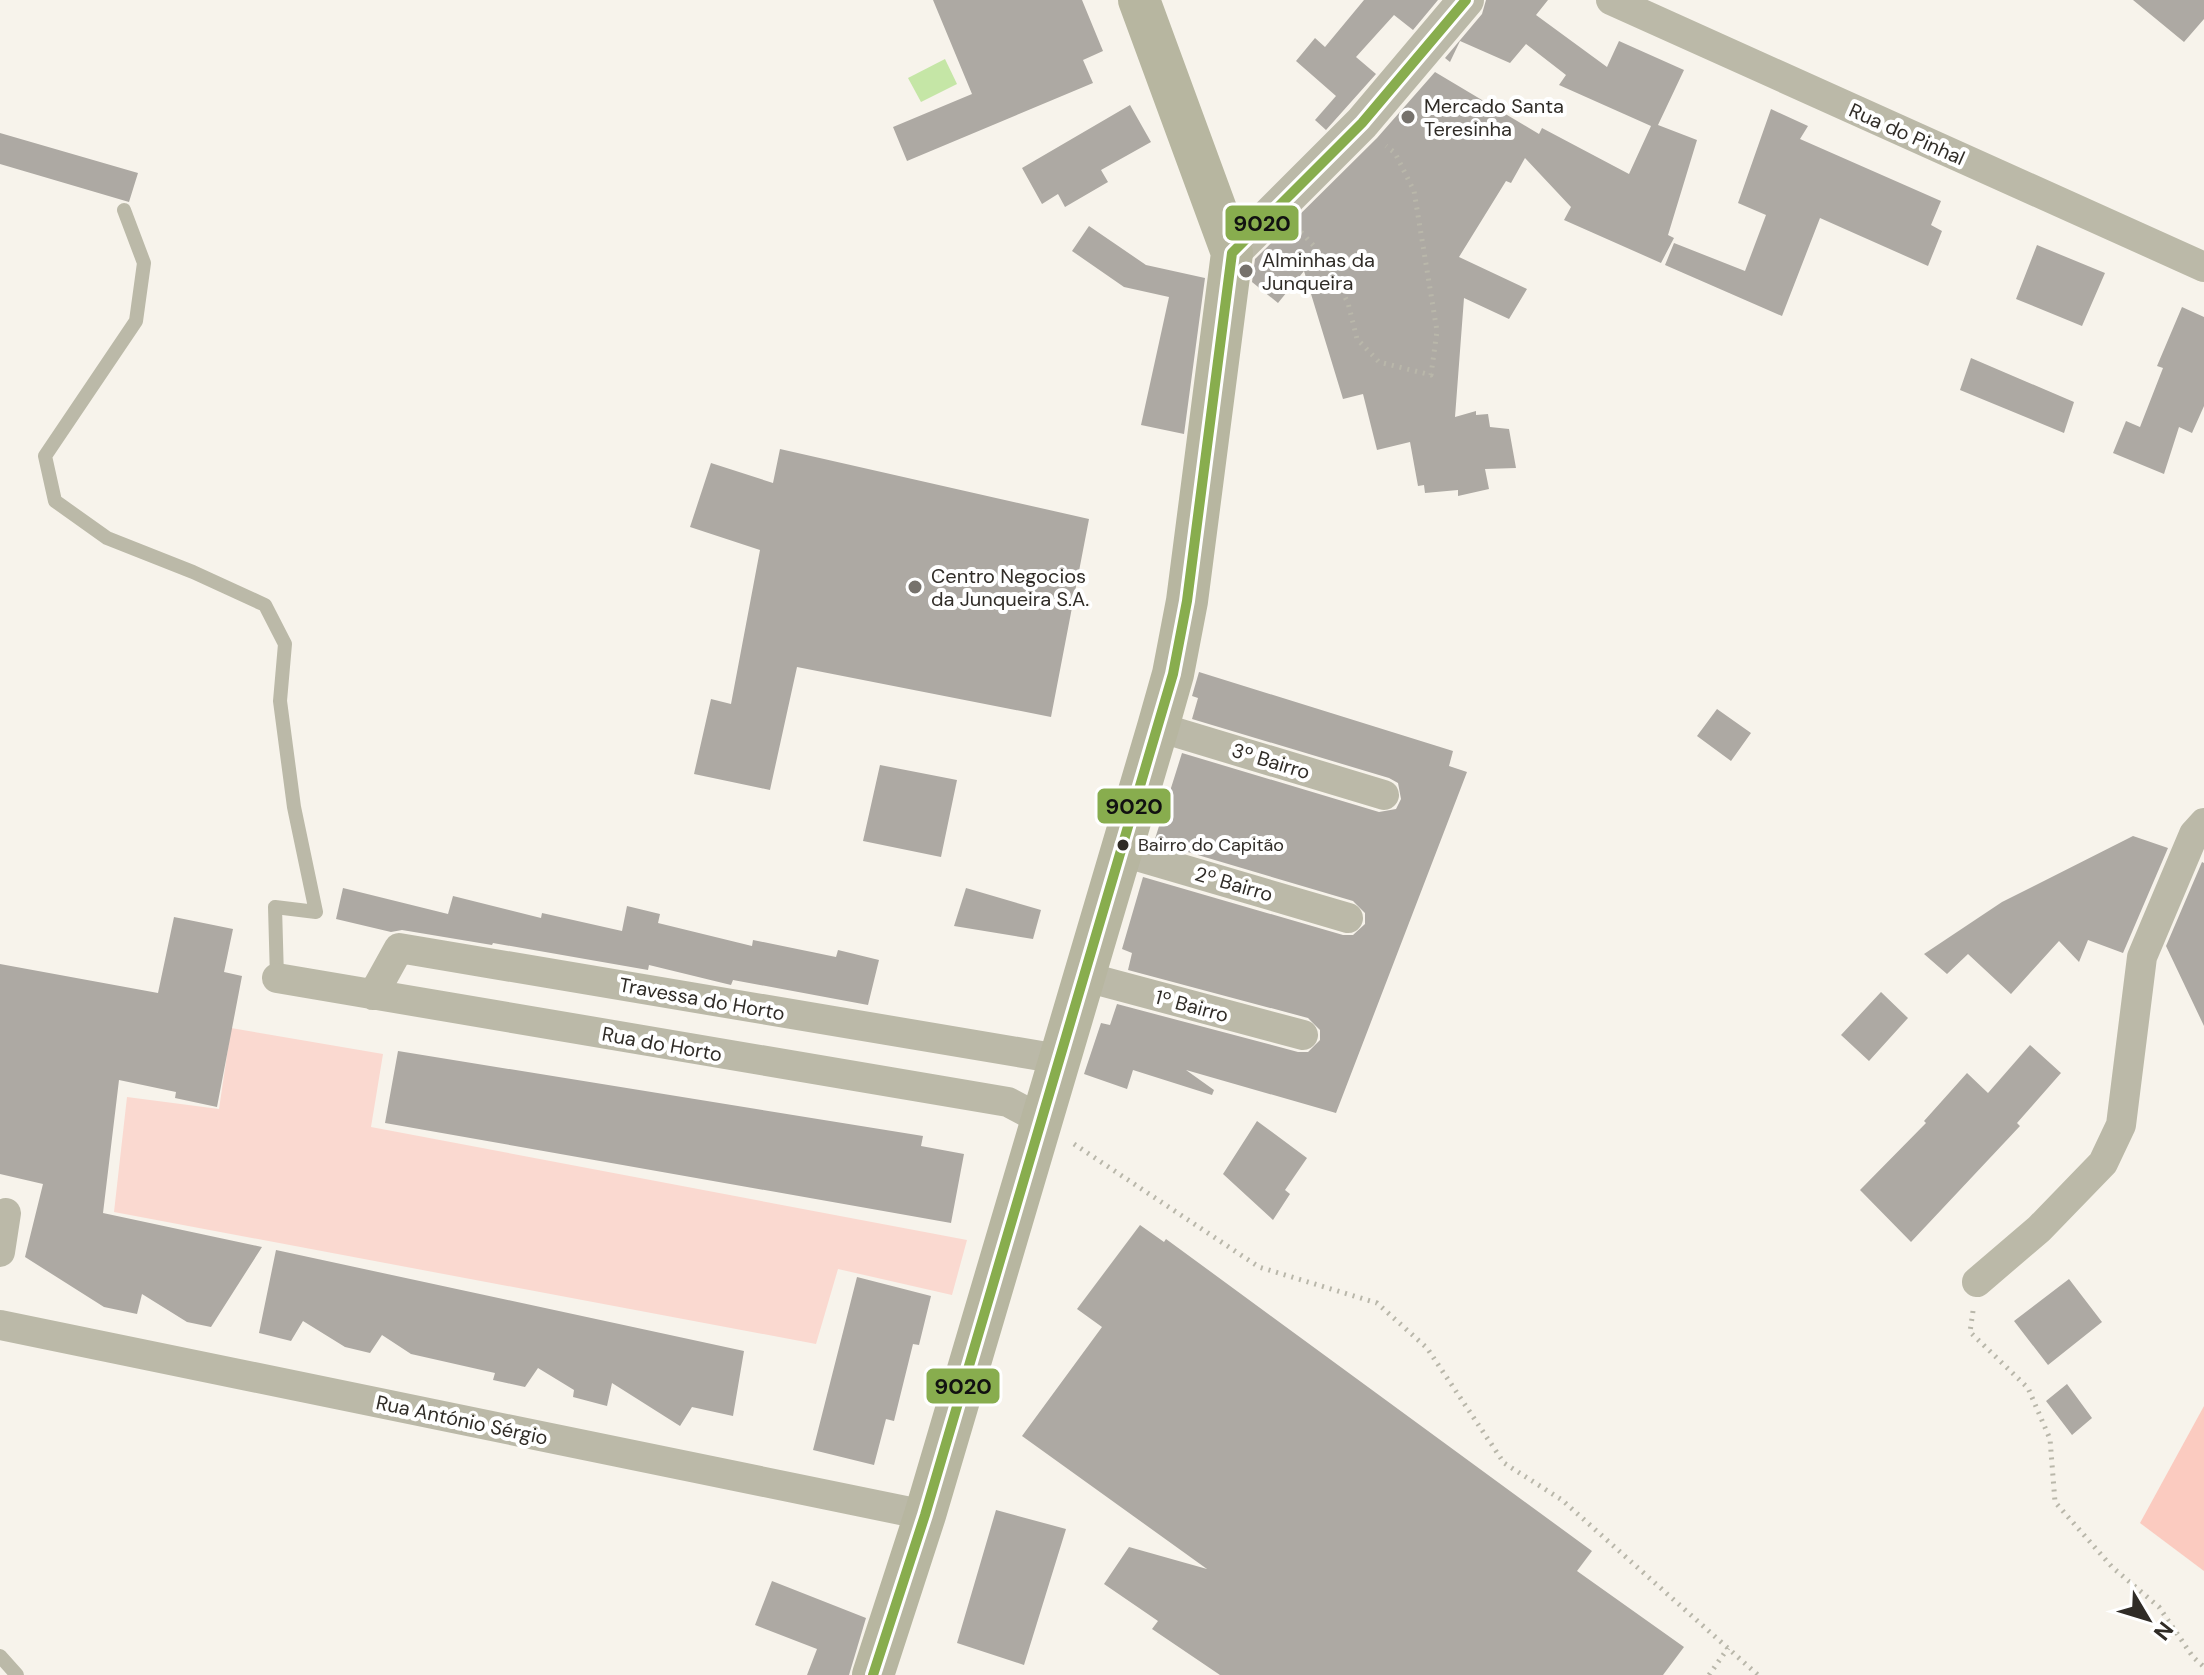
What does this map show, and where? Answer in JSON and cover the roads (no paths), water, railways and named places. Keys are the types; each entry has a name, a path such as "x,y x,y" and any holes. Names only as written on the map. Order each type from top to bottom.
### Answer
{"main road":[{"path":"873,1675 925,1515 1158,727 1173,674 1187,601 1232,253 1139,0"}],"street":[{"path":"1232,253 1362,123 1466,0"},
{"name":"Rua do Pinhal","path":"1611,0 2204,267"},
{"name":"3º Bairro","path":"1158,727 1384,795"},
{"path":"1977,1282 2039,1229 2103,1163 2121,1125 2142,957 2194,834 2204,823"},
{"name":"2º Bairro","path":"1120,851 1348,918"},
{"name":"Travessa do Horto","path":"373,995 399,948 1059,1059"},
{"name":"1º Bairro","path":"1082,976 1303,1035"},
{"name":"Rua do Horto","path":"277,978 1008,1102 1042,1120"},
{"path":"0,1252 6,1213"},
{"name":"Rua António Sérgio","path":"0,1325 925,1515"}],"lane":[{"path":"124,210 144,263 136,321 45,456 55,501 107,538 265,605 285,644 280,701 294,807 316,912 275,907 277,978"},
{"path":"0,1656 17,1675"}],"place":[{"name":"Mercado Santa Teresinha","path":"1408,117"},
{"name":"Alminhas da Junqueira","path":"1246,271"},
{"name":"Centro Negocios da Junqueira S.A.","path":"915,587"},
{"name":"Bairro do Capitão","path":"1123,845"}]}
